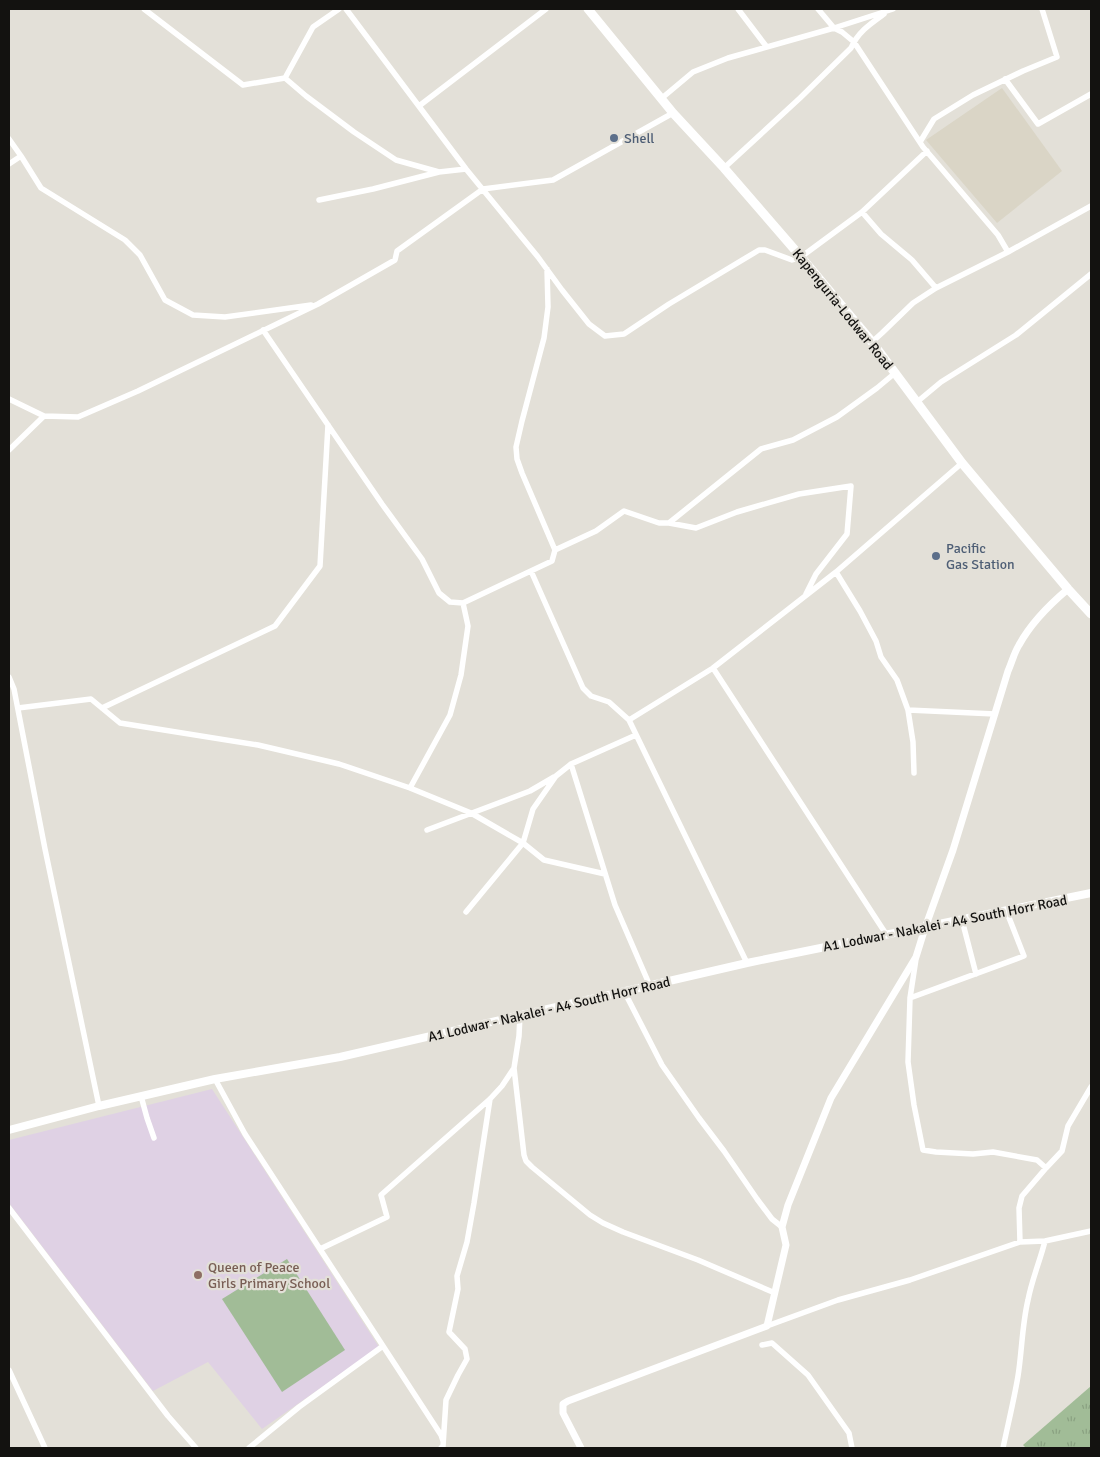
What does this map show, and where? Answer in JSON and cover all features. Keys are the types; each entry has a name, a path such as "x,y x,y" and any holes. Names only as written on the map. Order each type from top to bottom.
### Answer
{"highway":[{"name":"Kapenguria-Lodwar Road","path":"588,9 673,113 724,168 872,342 962,463 1091,614"}],"main road":[{"name":"A1 Lodwar - Nakalei - A4 South Horr Road","path":"9,1130 99,1106 214,1079 340,1057 747,963 1091,893"}],"street":[{"path":"144,9 244,85 285,78"},
{"path":"285,78 313,27 339,9"},
{"path":"346,9 466,169 547,268 589,324 605,336 624,334 669,304 759,250 766,250 792,260 801,257 862,212 927,152"},
{"path":"419,106 546,9"},
{"path":"738,9 766,46"},
{"path":"818,9 834,28 854,42 927,152 998,235 1008,252"},
{"path":"920,142 934,119 973,95 1057,57 1042,9"},
{"path":"662,98 693,72 728,58 890,10"},
{"path":"724,168 851,48 865,27 890,10"},
{"path":"285,78 354,132 396,160 439,172"},
{"path":"1005,79 1038,124 1091,94"},
{"path":"9,399 44,416 78,417 138,391 318,304 395,260 397,250 483,189 553,180 673,113"},
{"path":"9,139 22,156 41,188 126,240 140,255 165,300 193,315 225,317 318,304"},
{"path":"9,164 22,156"},
{"path":"319,200 373,189 439,172 466,169"},
{"path":"872,342 913,303 936,288 1008,252 1091,206"},
{"path":"862,212 881,234 912,260 936,288"},
{"path":"263,330 422,559 440,593 450,602 463,603 552,561 555,550 522,473 517,459 516,446 544,338 548,307 547,268"},
{"path":"917,402 941,382 1016,335 1091,274"},
{"path":"1085,277 1091,283"},
{"path":"668,523 761,450 793,440 837,417 878,388 895,373"},
{"path":"9,450 44,416"},
{"path":"102,708 276,626 320,566 328,425"},
{"path":"629,720 712,668 836,572 962,463"},
{"path":"555,550 596,531 624,511 659,523 696,528 737,512 799,494 851,486 847,534 816,574 804,596"},
{"path":"531,571 582,688 591,696 609,702 629,720 747,963"},
{"path":"836,572 876,641 881,657 897,680 908,710 913,742 914,773"},
{"path":"1046,1168 1037,1160 993,1152 973,1154 923,1150 908,1062 910,998 916,957 952,850 1008,671 1018,646 1033,623 1068,589"},
{"path":"410,788 450,715 461,675 468,626 463,603"},
{"path":"712,668 886,934"},
{"path":"9,677 18,708 99,1106"},
{"path":"18,708 91,699 120,723 258,745 339,764 410,788 471,813 523,843 544,860 605,874"},
{"path":"908,710 995,714"},
{"path":"427,830 530,791 556,776 571,764 636,735"},
{"path":"571,764 605,874 619,913 650,986"},
{"path":"466,912 523,843 533,809 556,776"},
{"path":"910,998 1024,956 1006,910"},
{"path":"962,920 976,974"},
{"path":"767,1326 786,1245 782,1227 788,1205 831,1098 916,957"},
{"path":"624,992 662,1065 757,1199 782,1227"},
{"path":"520,1015 514,1068 524,1155 532,1168 603,1223 698,1260 775,1293"},
{"path":"320,1249 388,1217 381,1195 490,1100 514,1068"},
{"path":"214,1079 245,1134 441,1436 443,1446"},
{"path":"1020,1242 1019,1208 1022,1196 1062,1151 1068,1126 1091,1087"},
{"path":"141,1096 146,1118 154,1138"},
{"path":"443,1446 446,1400 468,1359 465,1349 449,1332 458,1289 457,1276 467,1242 474,1203 490,1100"},
{"path":"9,1208 168,1416 196,1448"},
{"path":"581,1448 563,1413 563,1404 568,1401 838,1300 910,1280 1020,1242 1045,1240 1091,1231"},
{"path":"1003,1448 1018,1376 1027,1301 1041,1259 1045,1240"},
{"path":"762,1345 772,1343 808,1375 849,1433 852,1448"},
{"path":"249,1448 300,1407 383,1346"},
{"path":"9,1370 45,1448"}],"shaded area":[{"path":"1002,88 1062,171 997,223 926,140"},
{"name":"Queen of Peace Girls Primary School","path":"212,1089 379,1347 262,1429 208,1362 153,1391 9,1203 9,1140"}],"green space":[{"path":"287,1259 345,1350 282,1392 222,1299"},
{"path":"1091,1386 1091,1448 1026,1448 1023,1445"}],"place":[{"name":"Shell","path":"614,138"},
{"name":"Pacific Gas Station","path":"936,556"},
{"name":"Queen of Peace Girls Primary School","path":"198,1275"}]}
